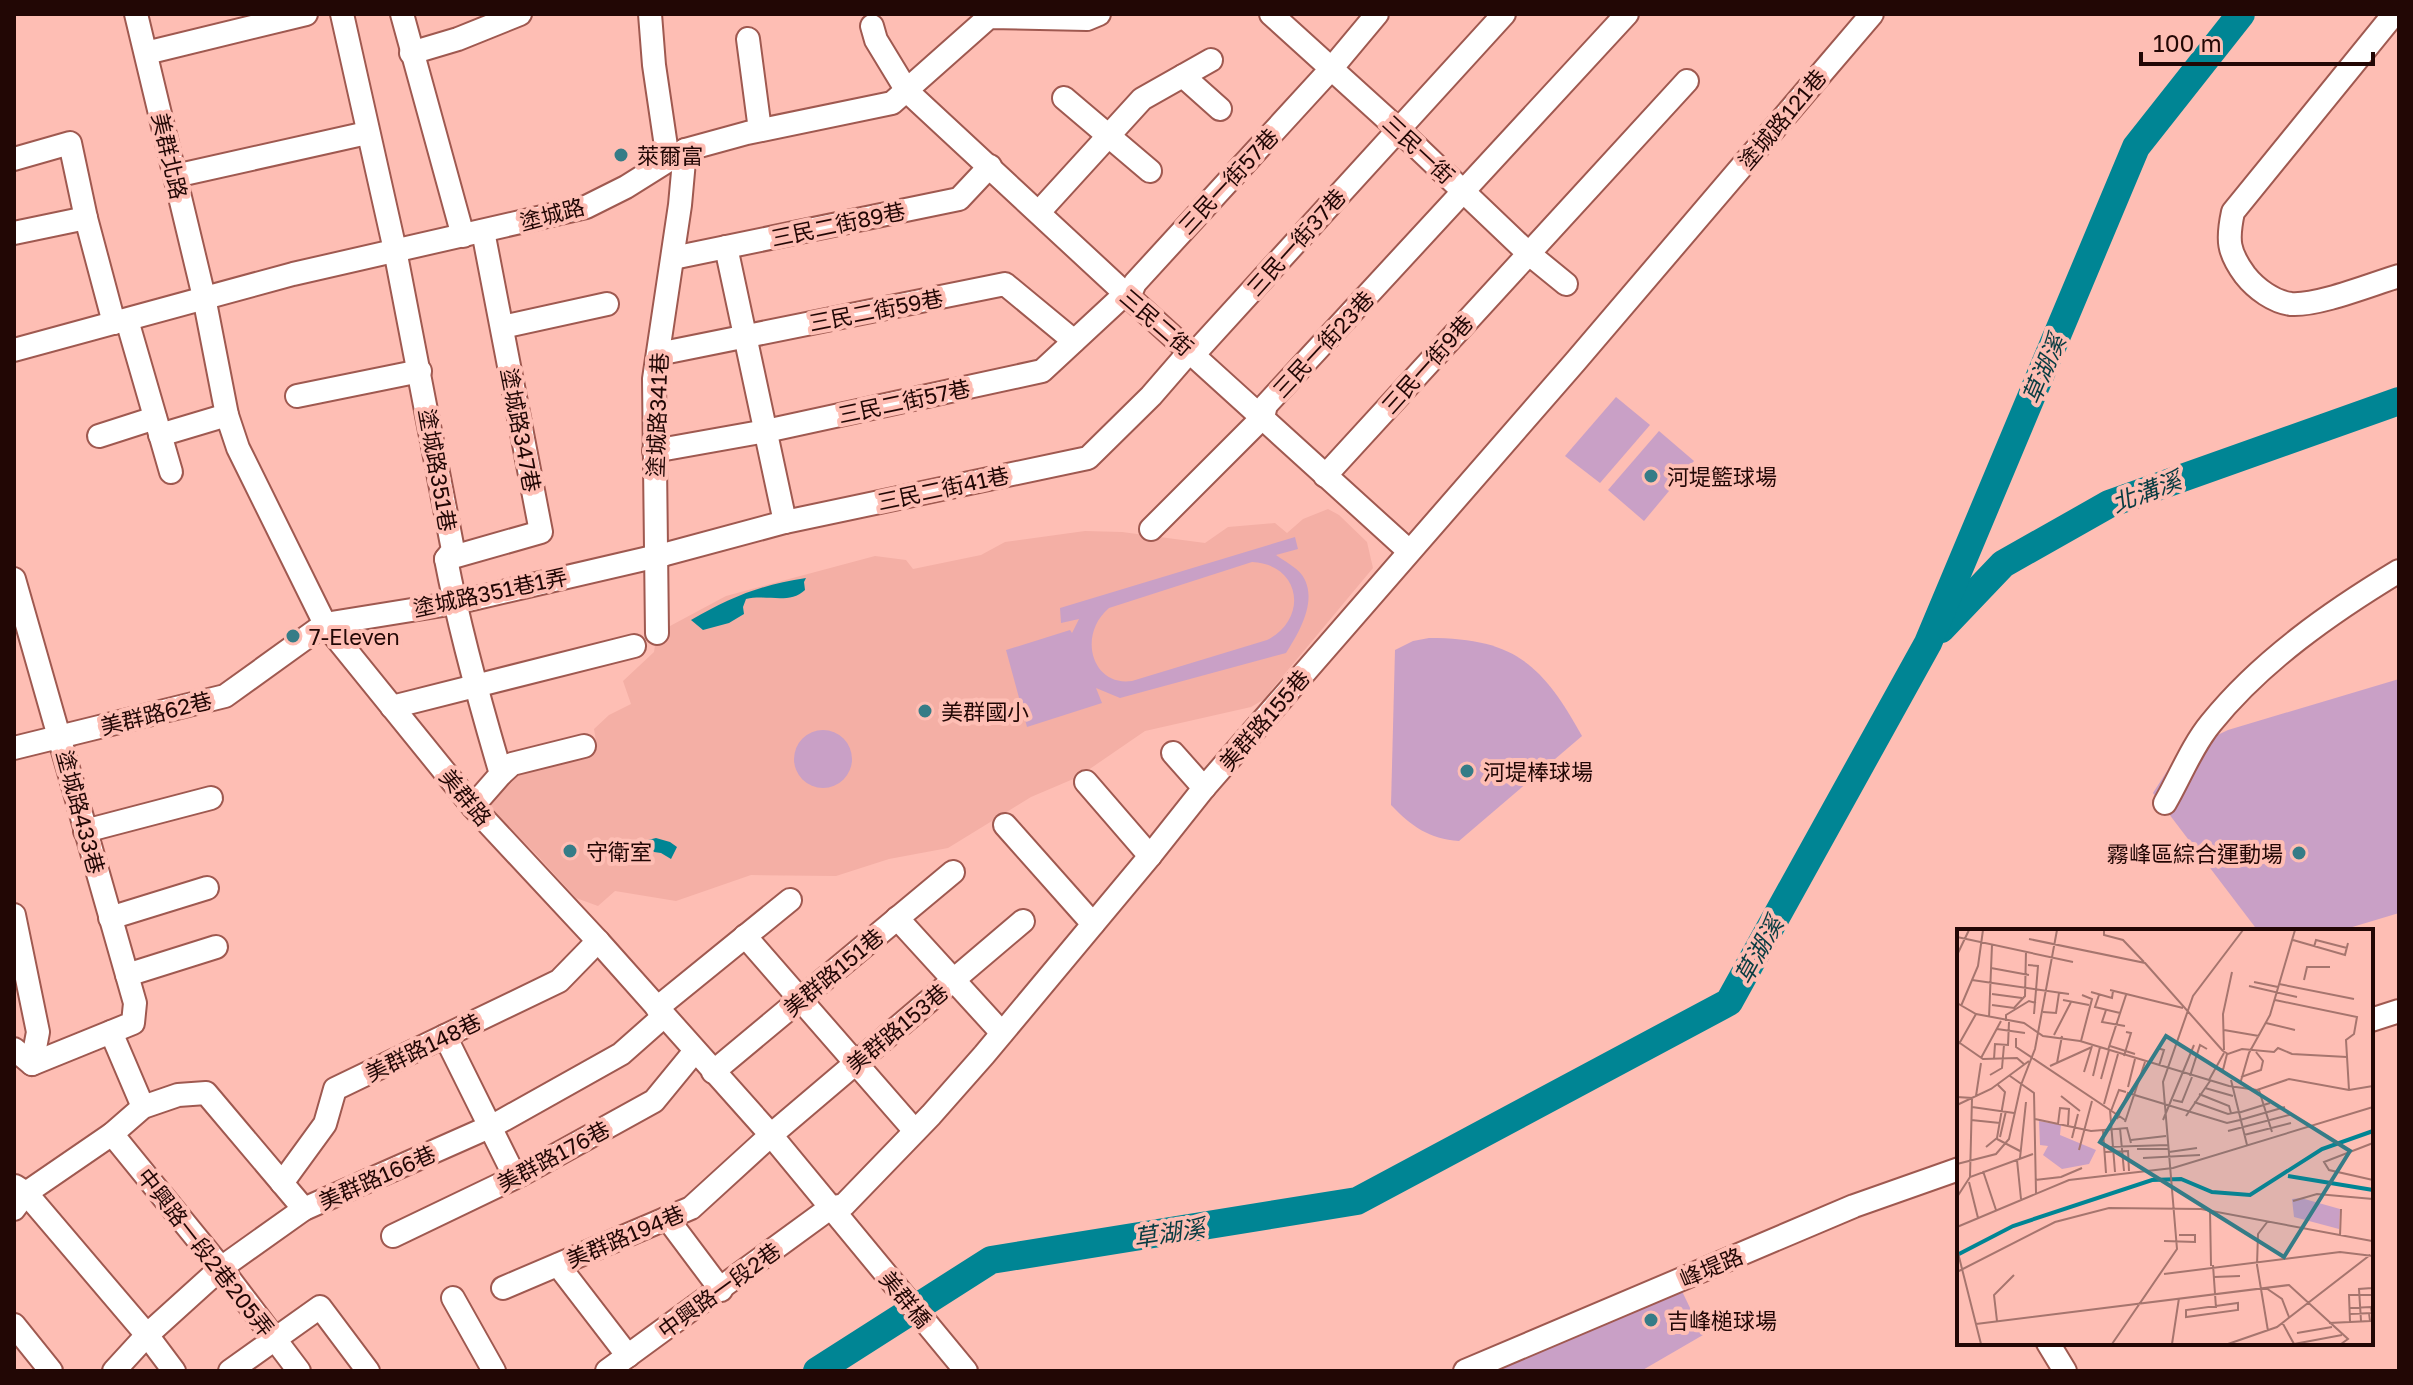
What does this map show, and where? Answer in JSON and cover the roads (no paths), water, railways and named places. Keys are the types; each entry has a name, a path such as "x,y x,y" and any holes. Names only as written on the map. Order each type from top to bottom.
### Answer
{"street":[{"name":"美群北路","path":"136,14 204,297"},
{"path":"146,53 306,14"},
{"name":"塗城路351巷","path":"342,14 420,371 453,550 446,559 455,603 501,774"},
{"name":"塗城路347巷","path":"402,14 411,53 502,327 541,532 446,559"},
{"name":"塗城路341巷","path":"650,14 676,155 673,258 654,379 657,633"},
{"name":"塗城路","path":"14,350 204,297 586,207 626,187 676,155 760,130 892,103 988,15 1087,19 1099,14"},
{"name":"三民一街","path":"1271,14 1528,253 1566,284"},
{"name":"三民一街57巷","path":"1127,296 1135,283 1331,69 1377,14"},
{"name":"三民一街37巷","path":"1192,352 1504,14"},
{"name":"三民一街23巷","path":"1151,529 1263,417 1266,405 1627,14"},
{"name":"塗城路121巷","path":"1692,225 1872,14"},
{"path":"2394,14 2233,212 2229,234 2232,257 2251,282 2273,299 2293,304 2330,297 2399,276"},
{"path":"411,53 458,39 509,16"},
{"name":"三民二街","path":"870,35 907,91 1127,296 1409,551"},
{"path":"748,39 760,130"},
{"path":"1039,212 1142,99 1211,60"},
{"path":"1183,76 1220,109"},
{"name":"三民一街9巷","path":"1325,476 1687,81"},
{"path":"1064,98 1150,171"},
{"path":"175,176 367,133"},
{"path":"14,159 70,143 86,218 171,472"},
{"name":"三民二街89巷","path":"673,258 959,199 990,166"},
{"path":"14,233 86,218"},
{"name":"美群路155巷","path":"830,1208 844,1205 1002,1033 1204,788 1692,225"},
{"path":"726,247 785,522"},
{"name":"三民二街59巷","path":"658,354 1005,284 1074,341"},
{"name":"三民二街57巷","path":"654,451 766,431 1042,371 1127,296"},
{"name":"美群路","path":"204,297 227,415 238,448 325,624 473,806 771,1135 846,1227"},
{"path":"502,327 607,304"},
{"name":"三民二街41巷","path":"655,556 785,522 1088,458 1192,352"},
{"path":"297,396 420,371"},
{"path":"99,436 227,415"},
{"name":"塗城路351巷1弄","path":"325,624 455,603 655,556"},
{"path":"2165,803 2209,725 2234,698 2284,652 2355,598 2399,571"},
{"name":"塗城路433巷","path":"14,579 135,1003 133,1023 111,1032"},
{"name":"美群路62巷","path":"14,748 225,696 325,624"},
{"path":"392,707 634,646"},
{"path":"473,806 512,764 584,746"},
{"path":"1173,753 1204,788"},
{"path":"1086,782 1150,856"},
{"path":"85,831 211,798"},
{"path":"1005,825 1093,924"},
{"name":"美群路151巷","path":"713,1072 953,872"},
{"path":"110,918 207,888"},
{"name":"美群路166巷","path":"114,1371 147,1335 221,1268 304,1209 489,1127 621,1054 661,1012 790,900"},
{"path":"14,915 19,969 38,1032 32,1064"},
{"path":"897,918 1002,1033"},
{"name":"美群路153巷","path":"771,1135 1023,921"},
{"path":"745,936 915,1131"},
{"name":"美群路148巷","path":"282,1183 325,1124 335,1089 559,981 598,941"},
{"path":"127,975 216,947"},
{"path":"2373,1019 2399,1011"},
{"path":"32,1064 111,1032 143,1107"},
{"path":"445,1036 515,1177"},
{"path":"14,1049 32,1064"},
{"name":"美群路176巷","path":"393,1236 515,1177 654,1101 695,1051"},
{"path":"174,1371 147,1335 18,1196 112,1134 143,1107 178,1095 206,1093 304,1209"},
{"name":"中興路一段2巷205弄","path":"112,1134 221,1268 299,1371"},
{"name":"美群路194巷","path":"503,1288 691,1208 771,1135"},
{"name":"峰堤路","path":"1465,1371 1854,1206 1957,1170"},
{"name":"中興路一段2巷","path":"607,1371 830,1208"},
{"path":"667,1218 721,1290"},
{"name":"美群橋","path":"846,1227 966,1371"},
{"path":"558,1265 628,1356"},
{"path":"453,1298 494,1371"},
{"path":"230,1371 320,1307 368,1371"},
{"path":"14,1325 51,1371"},
{"path":"2049,1345 2065,1371"}],"water":[{"path":"806,578 805,590 792,597 746,599 744,614 729,623 703,630 691,620 746,593"},
{"path":"656,838 677,847 671,859 654,852 648,840"}],"waterway":[{"name":"草湖溪","path":"817,1371 991,1260 1357,1201 1729,1002 1928,643 2136,147 2241,14"},
{"name":"北溝溪","path":"1941,629 2003,564 2109,504 2399,401"}],"place":[{"name":"萊爾富","path":"621,155"},
{"name":"河堤籃球場","path":"1651,476"},
{"name":"7-Eleven","path":"293,636"},
{"name":"美群國小","path":"925,711"},
{"name":"河堤棒球場","path":"1467,771"},
{"name":"守衛室","path":"570,851"},
{"name":"霧峰區綜合運動場","path":"2299,853"},
{"name":"吉峰槌球場","path":"1651,1320"}]}
